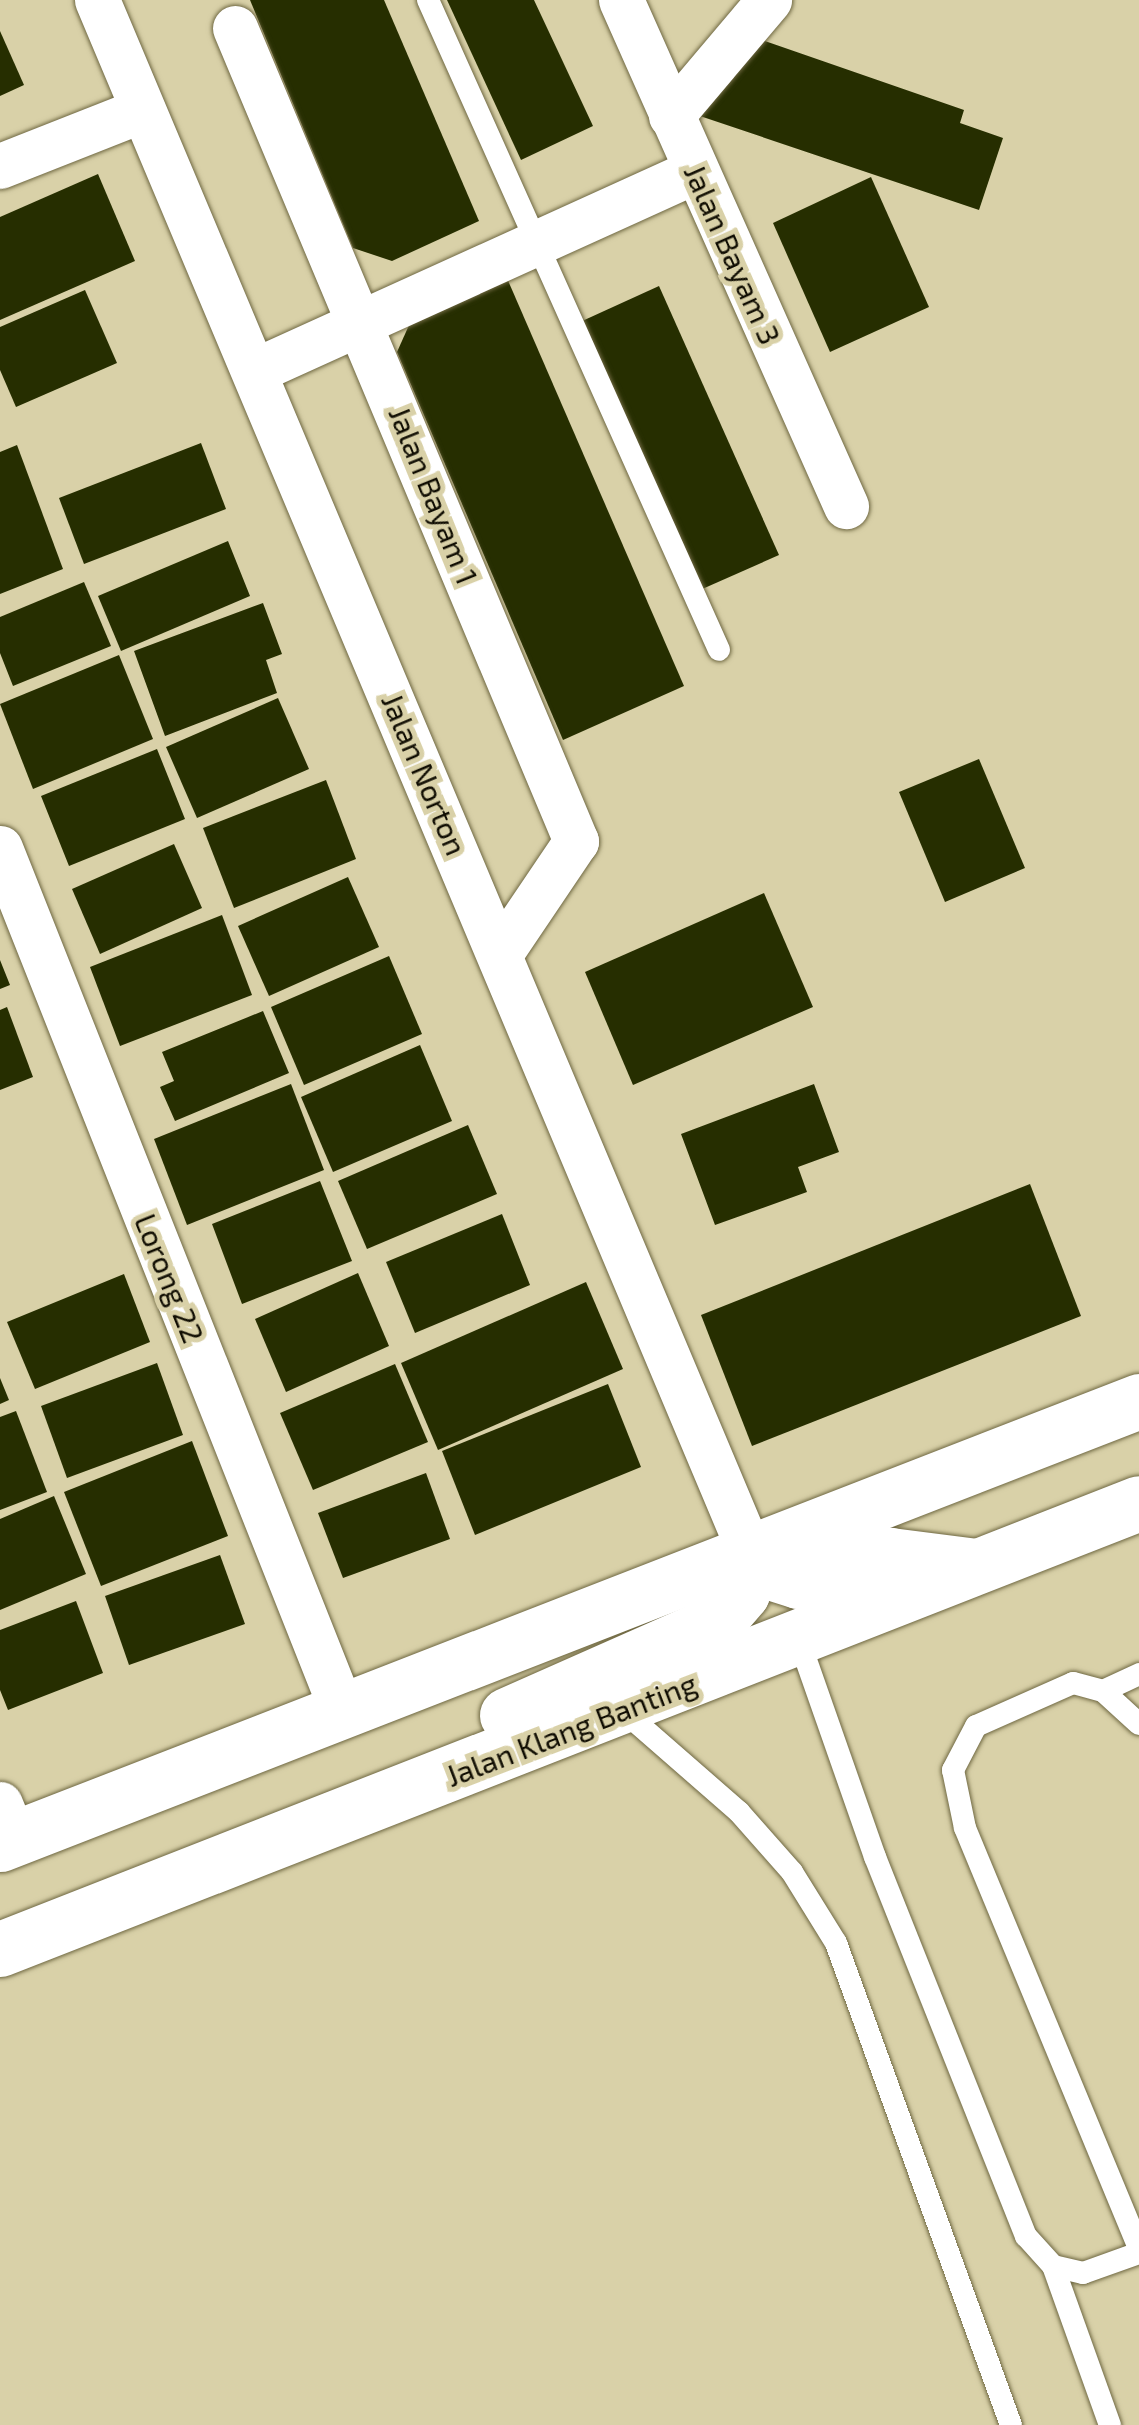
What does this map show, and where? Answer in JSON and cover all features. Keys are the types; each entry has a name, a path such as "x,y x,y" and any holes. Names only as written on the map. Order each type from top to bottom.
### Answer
{"highway":[{"path":"5,1829 341,1708 1139,1401"},
{"name":"Jalan Klang Banting","path":"0,1949 984,1568 1139,1503"},
{"path":"750,1550 770,1572 798,1581 890,1556 984,1568"},
{"path":"417,1789 485,1724 717,1622 742,1594 750,1550"}],"street":[{"name":"Jalan Norton","path":"98,0 502,952 750,1550"},
{"name":"Jalan Bayam 3","path":"621,0 846,506"},
{"path":"672,116 769,0"},
{"name":"Jalan Bayam 1","path":"235,28 363,322 576,841 502,952"},
{"path":"0,166 142,110"},
{"path":"254,371 695,171"},
{"name":"Lorong 22","path":"0,848 341,1708"}],"lane":[{"path":"428,0 720,650"},
{"path":"799,1640 875,1857 1026,2236 1053,2266 1110,2425"},
{"path":"1103,1691 1139,1674"},
{"path":"1053,2266 1083,2273 1139,2250 965,1828 953,1770 976,1726 1072,1683 1103,1691 1139,1724"},
{"path":"622,1709 739,1812 792,1872 836,1943 1011,2425"}],"building":[{"path":"250,0 384,0 479,221 392,261 353,248"},
{"path":"447,0 534,0 593,126 521,160"},
{"path":"0,31 24,85 0,96"},
{"path":"759,39 964,110 960,123 1003,138 979,210 691,113"},
{"path":"98,174 135,261 0,320 0,217"},
{"path":"871,177 929,307 830,352 773,223"},
{"path":"506,276 684,686 563,740 397,352 414,314"},
{"path":"659,286 779,555 700,590 580,322"},
{"path":"85,290 117,363 16,407 0,370 0,327"},
{"path":"201,443 226,509 84,564 59,498"},
{"path":"17,445 63,569 0,594 0,452"},
{"path":"228,541 250,596 121,651 98,596"},
{"path":"84,582 111,646 13,686 0,653 0,617"},
{"path":"263,603 282,654 266,660 277,693 165,736 134,651"},
{"path":"119,655 153,739 33,789 0,704"},
{"path":"278,698 309,769 197,818 166,747"},
{"path":"157,749 185,819 69,866 41,796"},
{"path":"979,759 1025,868 945,902 899,792"},
{"path":"326,780 356,859 234,908 203,828"},
{"path":"174,844 202,908 100,954 72,889"},
{"path":"348,877 379,947 269,996 238,926"},
{"path":"764,893 813,1007 633,1085 585,972"},
{"path":"222,915 252,995 120,1046 90,967"},
{"path":"389,956 422,1034 304,1085 271,1007"},
{"path":"0,960 10,985 0,989"},
{"path":"7,1007 33,1077 0,1090 0,1010"},
{"path":"263,1011 289,1073 175,1121 160,1087 174,1081 162,1052"},
{"path":"420,1045 452,1121 333,1172 301,1097"},
{"path":"291,1084 324,1170 187,1225 154,1139"},
{"path":"814,1084 839,1152 798,1167 807,1192 715,1225 681,1134"},
{"path":"468,1125 497,1194 367,1249 338,1181"},
{"path":"320,1181 352,1261 242,1304 212,1224"},
{"path":"1030,1184 1081,1316 752,1446 701,1315"},
{"path":"502,1214 530,1285 415,1333 386,1262"},
{"path":"358,1273 389,1346 286,1392 255,1319"},
{"path":"124,1274 150,1342 35,1389 7,1322"},
{"path":"586,1282 623,1369 438,1450 401,1363"},
{"path":"157,1363 183,1435 67,1478 41,1406"},
{"path":"395,1364 428,1442 313,1490 280,1413"},
{"path":"0,1378 9,1400 0,1404"},
{"path":"608,1384 641,1467 475,1535 442,1451"},
{"path":"16,1411 47,1492 0,1510 0,1417"},
{"path":"192,1441 228,1536 101,1586 64,1492"},
{"path":"426,1473 450,1539 343,1578 318,1513"},
{"path":"54,1496 86,1574 0,1610 0,1519"},
{"path":"220,1555 245,1624 129,1665 105,1596"},
{"path":"76,1601 103,1673 8,1710 0,1690 0,1630"}]}
